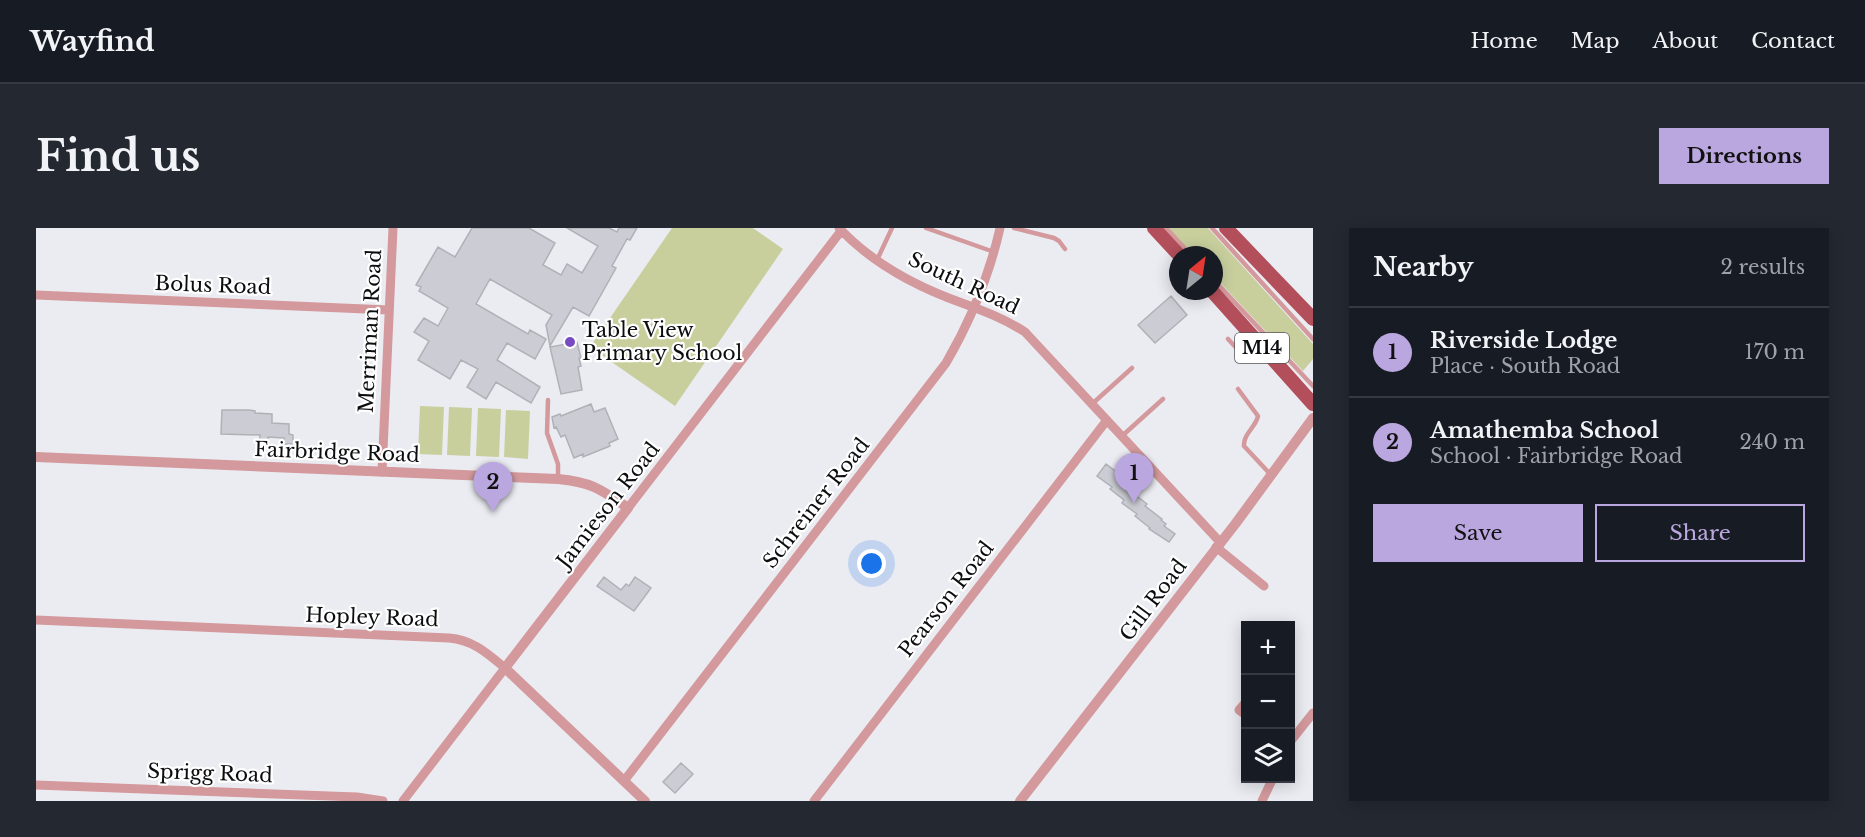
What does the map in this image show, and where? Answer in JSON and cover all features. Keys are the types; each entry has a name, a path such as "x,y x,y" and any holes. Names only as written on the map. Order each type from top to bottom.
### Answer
{"main road":[{"path":"1154,228 1171,246"},
{"name":"M14","path":"1229,229 1313,319"},
{"name":"M14","path":"1220,300 1313,404"}],"street":[{"name":"Merriman Road","path":"382,472 393,228"},
{"name":"Schreiner Road","path":"624,781 946,363 966,328 987,278 1000,228"},
{"name":"South Road","path":"840,229 877,260 915,283 1010,322 1025,332 1122,436 1218,545 1264,586"},
{"name":"Jamieson Road","path":"403,801 840,229"},
{"name":"Bolus Road","path":"36,295 389,310"},
{"name":"Gill Road","path":"1020,801 1313,418"},
{"name":"Pearson Road","path":"814,801 1107,420"},
{"name":"Fairbridge Road","path":"36,457 558,479 587,483 628,507"},
{"name":"Hopley Road","path":"36,620 459,639 471,642 505,668 645,801"},
{"path":"1295,736 1313,713"},
{"path":"1262,801 1271,783"},
{"name":"Sprigg Road","path":"36,784 357,797 383,801"}],"lane":[{"path":"877,260 892,228"},
{"path":"926,228 994,252"},
{"path":"1014,228 1054,238 1065,249"},
{"path":"1166,228 1183,246"},
{"path":"1212,228 1313,339"},
{"path":"1223,290 1313,386"},
{"path":"1228,339 1241,353 1246,353 1259,344"},
{"path":"1092,404 1132,368"},
{"path":"1238,389 1258,416 1245,438 1244,446 1271,475"},
{"path":"1122,436 1163,399"},
{"path":"548,400 547,433 558,465 558,479"}],"green space":[{"path":"672,228 753,228 783,249 675,406 590,347"},
{"path":"1168,228 1208,228 1313,344 1313,359 1303,371 1223,286 1223,246 1185,246"},
{"path":"420,406 444,407 442,455 418,454"},
{"path":"449,407 472,408 470,456 447,455"},
{"path":"478,408 501,409 499,457 476,456"},
{"path":"506,410 530,411 528,459 504,457"}],"building":[{"path":"472,228 529,228 555,243 543,265 561,275 567,264 582,273 598,246 567,228 609,228 617,232 619,228 637,228 630,240 627,239 612,266 616,268 589,316 573,307 550,346 546,325 552,315 490,279 476,304 528,334 530,330 546,339 535,359 507,343 497,360 540,387 531,403 496,382 486,399 467,387 478,369 461,360 450,379 418,360 429,341 414,332 424,318 438,326 448,308 419,291 421,287 416,285 438,247 455,257"},
{"path":"1169,298 1169,300 1174,300 1187,315 1155,343 1138,325"},
{"path":"577,342 581,358 579,358 581,366 578,367 582,390 561,394 550,347"},
{"path":"591,404 594,412 605,408 618,439 609,443 610,446 583,457 583,454 574,458 565,435 561,437 556,427 554,428 552,417 560,414 561,416"},
{"path":"222,410 249,410 255,413 272,414 272,423 289,424 289,434 293,435 293,444 284,444 284,438 268,437 268,446 259,446 260,435 221,434"},
{"path":"1106,464 1122,476 1120,479 1136,492 1134,494 1147,504 1145,506 1162,519 1166,524 1164,526 1175,534 1169,542 1149,529 1135,516 1137,514 1122,503 1124,500 1110,489 1112,487 1097,476"},
{"path":"604,577 621,590 626,584 629,586 635,577 651,588 634,611 597,586"},
{"path":"681,763 693,774 675,793 663,782"}],"place":[{"name":"Table View Primary School","path":"570,342"},
{"name":"Riverside Lodge","path":"1134,503"},
{"name":"Amathemba School","path":"493,512"}]}
